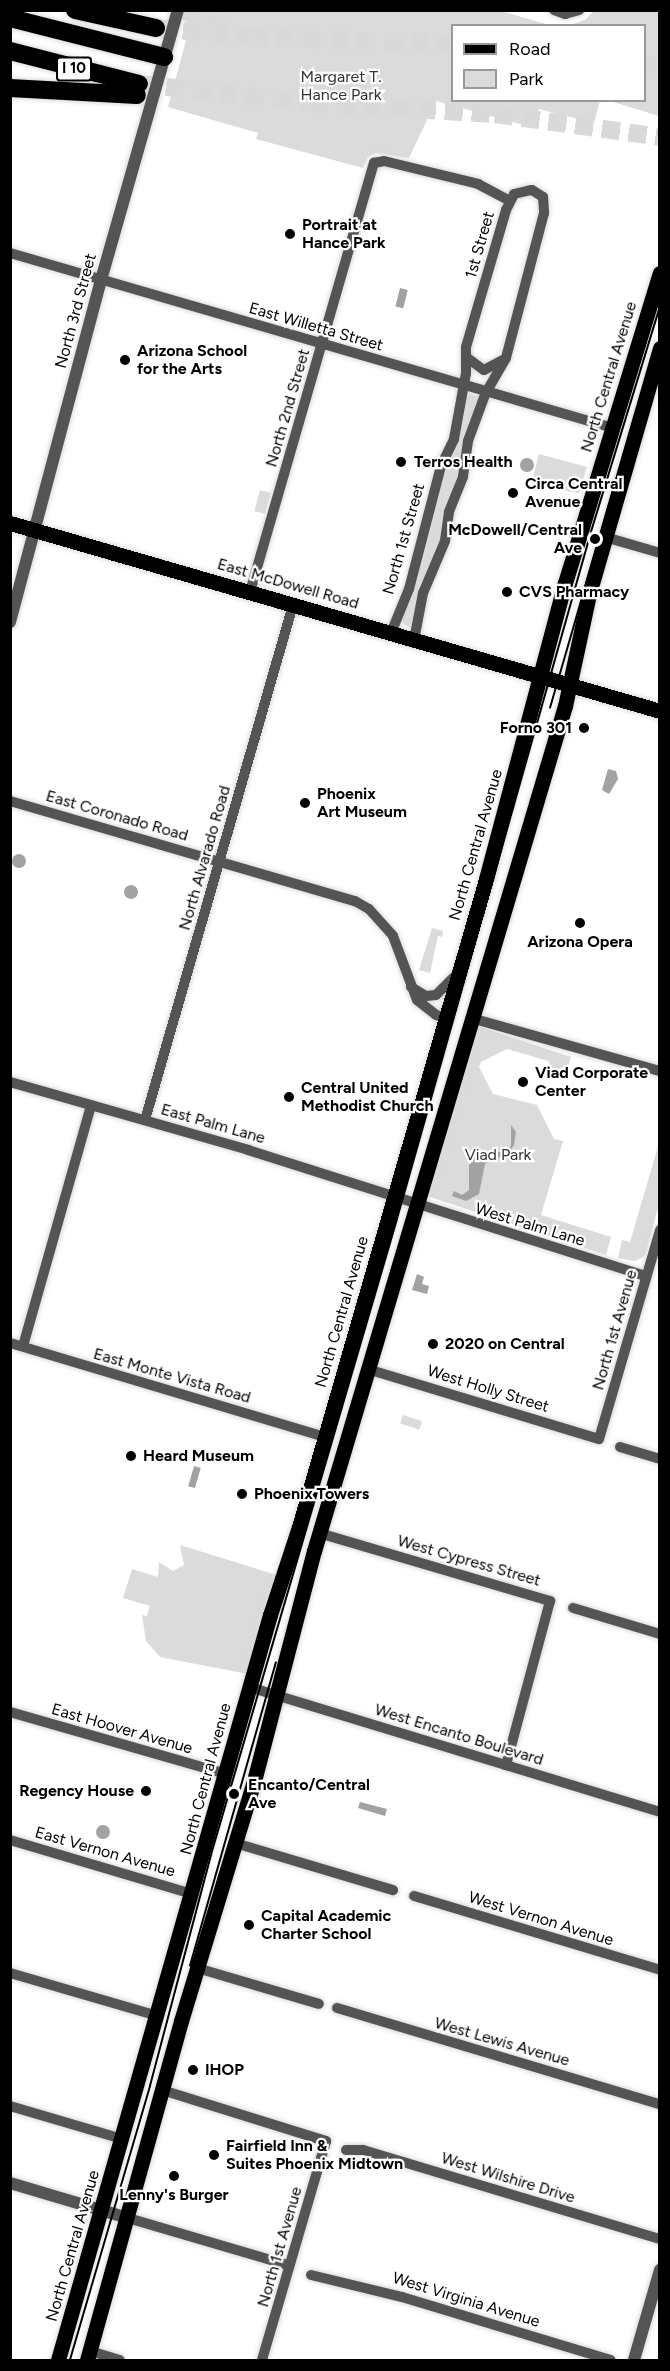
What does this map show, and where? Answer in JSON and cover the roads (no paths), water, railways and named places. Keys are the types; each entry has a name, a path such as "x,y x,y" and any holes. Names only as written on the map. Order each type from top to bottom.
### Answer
{"highway":[{"path":"75,10 156,28"},
{"path":"10,18 163,63"},
{"path":"10,25 163,63"},
{"name":"I 10","path":"10,51 138,89 10,88"}],"main road":[{"name":"North Central Avenue","path":"88,2356 115,2214 122,2139 249,1687 325,1437 405,1201 443,1118 536,806 555,680 613,428 660,273"},
{"name":"North Central Avenue","path":"58,2361 162,2090 235,1843 367,1369 446,1018 555,680 605,537 660,348"},
{"name":"East McDowell Road","path":"10,523 660,711"},
{"path":"443,1118 443,1100 459,1041 453,1021 446,1018"}],"street":[{"name":"North 3rd Street","path":"10,622 101,280 178,10"},
{"path":"554,10 576,12"},
{"name":"North 2nd Street","path":"250,592 374,163 384,161 478,183 510,201"},
{"name":"1st Street","path":"463,385 466,347 510,201 520,190 532,190 543,197 545,208 506,358 486,392"},
{"name":"East Willetta Street","path":"10,253 613,428"},
{"path":"466,357 484,369 498,366 506,358"},
{"name":"North 1st Street","path":"391,633 409,589 441,466 454,439 463,385"},
{"name":"North 1st Street","path":"414,640 423,593 445,541 449,512 463,477 468,441 486,392"},
{"path":"605,537 660,553"},
{"name":"North Alvarado Road","path":"145,1120 293,604"},
{"name":"East Coronado Road","path":"10,801 355,901 369,909 393,936 411,986 424,1007 446,1018"},
{"path":"411,986 426,996 436,995 447,986 462,964"},
{"path":"471,1018 660,1071"},
{"name":"East Palm Lane","path":"10,1082 145,1120 405,1201"},
{"path":"14,1346 91,1105"},
{"name":"West Palm Lane","path":"405,1201 646,1276"},
{"name":"North 1st Avenue","path":"599,1438 660,1230"},
{"name":"East Monte Vista Road","path":"14,1346 325,1437"},
{"name":"West Holly Street","path":"367,1369 599,1438"},
{"path":"620,1447 660,1459"},
{"name":"West Cypress Street","path":"320,1533 550,1601 506,1765"},
{"path":"573,1608 660,1634"},
{"name":"West Encanto Boulevard","path":"249,1687 660,1812"},
{"name":"East Hoover Avenue","path":"10,1712 226,1774"},
{"name":"East Vernon Avenue","path":"10,1840 192,1894"},
{"path":"235,1843 393,1890"},
{"name":"West Vernon Avenue","path":"414,1896 660,1970"},
{"path":"197,1968 319,2004"},
{"path":"10,1973 158,2016"},
{"name":"West Lewis Avenue","path":"337,2008 660,2104"},
{"name":"North 1st Avenue","path":"162,2090 326,2141 288,2265 262,2361"},
{"path":"10,2106 122,2139"},
{"name":"West Wilshire Drive","path":"346,2150 363,2150 660,2239"},
{"path":"10,2183 288,2265"},
{"path":"634,2361 660,2270"},
{"name":"West Virginia Avenue","path":"311,2275 370,2289 611,2361"},
{"path":"88,2356 120,2361"}],"tunnel":[{"path":"182,10 228,29"},
{"path":"156,28 249,37 451,44"},
{"path":"646,64 660,66"},
{"path":"139,84 310,103 495,114 660,137"}],"tram line":[{"path":"70,2360 150,2086 213,1848 397,1219 591,532 660,307"},
{"path":"550,708 637,409"},
{"path":"190,1966 276,1663"}],"place":[{"name":"Portrait at Hance Park","path":"290,234"},
{"name":"Arizona School for the Arts","path":"125,360"},
{"name":"Terros Health","path":"401,462"},
{"name":"Circa Central Avenue","path":"513,493"},
{"name":"McDowell/Central Ave","path":"595,539"},
{"name":"CVS Pharmacy","path":"507,592"},
{"name":"Forno 301","path":"584,728"},
{"name":"Phoenix Art Museum","path":"305,803"},
{"name":"Arizona Opera","path":"580,923"},
{"name":"Viad Corporate Center","path":"523,1082"},
{"name":"Central United Methodist Church","path":"289,1097"},
{"name":"2020 on Central","path":"433,1344"},
{"name":"Heard Museum","path":"131,1456"},
{"name":"Phoenix Towers","path":"242,1494"},
{"name":"Regency House","path":"146,1791"},
{"name":"Encanto/Central Ave","path":"234,1794"},
{"name":"Capital Academic Charter School","path":"249,1925"},
{"name":"IHOP","path":"193,2070"},
{"name":"Fairfield Inn & Suites Phoenix Midtown","path":"214,2155"},
{"name":"Lenny's Burger","path":"174,2176"}],"park label":[{"name":"Margaret T. Hance Park","path":"341,86"},
{"name":"Viad Park","path":"498,1155"}]}
